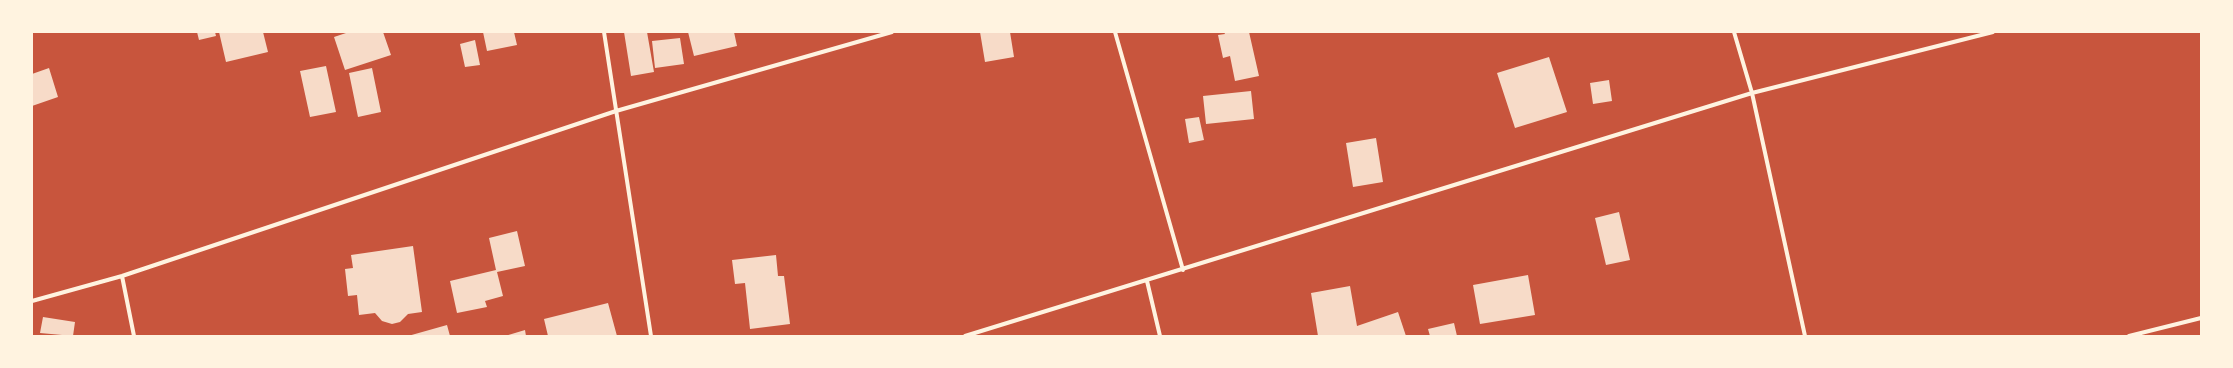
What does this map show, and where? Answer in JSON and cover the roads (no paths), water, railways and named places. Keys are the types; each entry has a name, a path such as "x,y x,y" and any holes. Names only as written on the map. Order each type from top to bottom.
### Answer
{"street":[{"path":"604,32 651,336"},
{"path":"32,301 122,276 616,110 892,32"},
{"path":"1115,32 1183,270"},
{"path":"1734,32 1752,92 1805,336"},
{"path":"965,336 1148,281 1752,92 1993,32"},
{"path":"122,276 134,336"},
{"path":"1148,281 1160,336"},
{"path":"2129,336 2201,318"}]}
